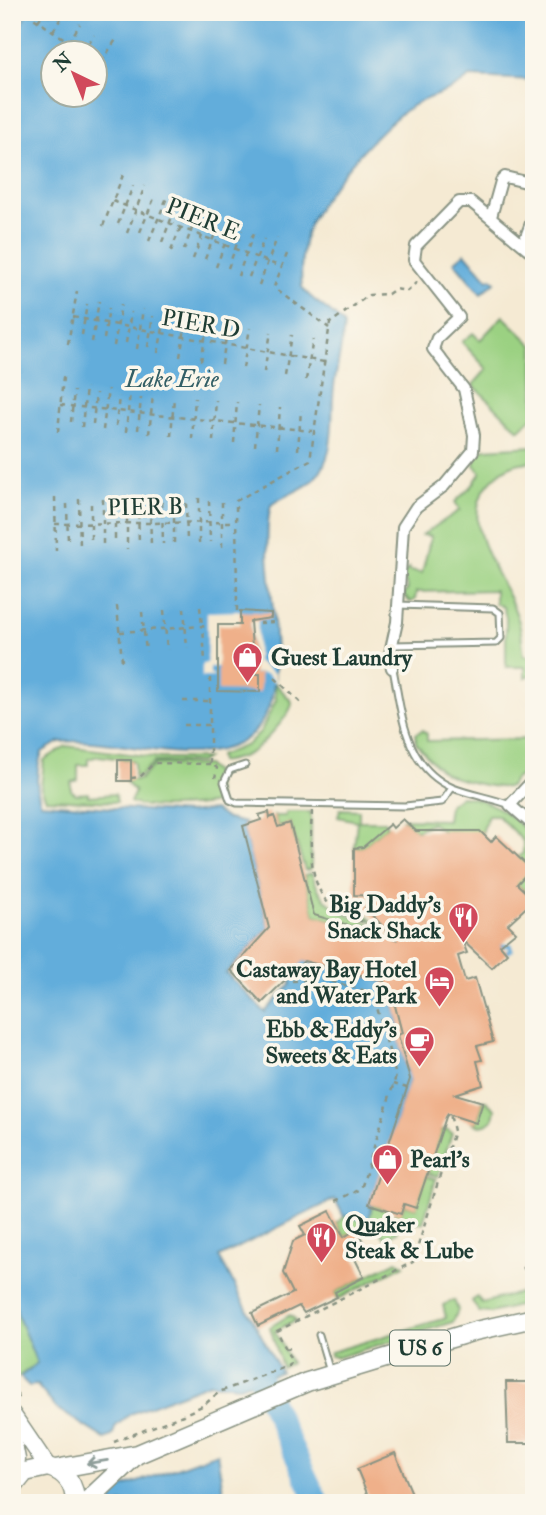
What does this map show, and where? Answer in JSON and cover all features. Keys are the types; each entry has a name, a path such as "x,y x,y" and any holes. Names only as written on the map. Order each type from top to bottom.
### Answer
{"main road":[{"name":"US 6","path":"52,1468 138,1454 307,1382 475,1331 534,1318"},
{"path":"18,1410 52,1468 72,1485 75,1503"},
{"path":"12,1434 17,1459 13,1486"},
{"name":"US 6","path":"85,1503 138,1454"},
{"path":"13,1486 32,1468 52,1468"}],"street":[{"path":"491,217 500,181 505,177 534,184"},
{"path":"393,668 389,658 398,606 403,527 416,507 444,486 472,451 474,435 464,389 433,349 437,338 459,317 414,260 416,246 459,202 471,202 534,254"},
{"path":"523,245 534,215"},
{"path":"533,823 510,805 534,779"}],"lane":[{"path":"392,645 496,643 500,638 500,613 493,608 398,606"},
{"path":"393,668 404,732 414,753 452,788 510,805"},
{"path":"245,765 230,770 224,782 230,800 237,803 405,806 442,802 452,788"},
{"path":"319,1335 331,1375"}],"path":[{"path":"38,21 44,12"},
{"path":"26,13 62,38"},
{"path":"53,32 63,15"},
{"path":"71,38 80,24"},
{"path":"108,52 117,38"},
{"path":"103,226 123,175"},
{"path":"118,224 133,186"},
{"path":"127,233 145,186"},
{"path":"149,241 168,195"},
{"path":"140,232 155,196"},
{"name":"PIER E","path":"113,201 281,267"},
{"path":"162,242 177,204"},
{"path":"171,251 190,204"},
{"path":"184,250 198,212"},
{"path":"193,259 211,213"},
{"path":"205,259 220,221"},
{"path":"216,267 233,222"},
{"path":"238,276 255,229"},
{"path":"228,268 242,230"},
{"path":"260,285 277,238"},
{"path":"249,277 264,239"},
{"path":"287,254 274,287 329,328"},
{"path":"237,611 236,501 310,460 312,431 330,323 369,295 388,294 395,289 407,290 425,275"},
{"path":"68,344 77,291"},
{"path":"92,342 99,301"},
{"path":"82,335 87,304"},
{"path":"114,346 121,305"},
{"path":"104,339 109,308"},
{"path":"137,349 143,309"},
{"path":"126,343 131,312"},
{"path":"158,353 166,313"},
{"path":"148,347 153,316"},
{"name":"PIER D","path":"72,317 324,362"},
{"path":"180,357 187,317"},
{"path":"201,361 208,321"},
{"path":"222,364 228,324"},
{"path":"243,368 250,328"},
{"path":"264,372 271,332"},
{"path":"285,376 292,335"},
{"path":"306,380 313,339"},
{"path":"58,432 62,377"},
{"path":"82,427 86,387"},
{"path":"103,430 108,389"},
{"path":"71,422 74,391"},
{"path":"126,432 130,392"},
{"path":"93,424 96,393"},
{"path":"149,435 153,395"},
{"path":"116,426 119,396"},
{"path":"171,436 174,397"},
{"path":"138,430 141,398"},
{"path":"192,439 194,398"},
{"path":"212,441 216,400"},
{"path":"234,443 237,402"},
{"path":"60,405 312,431"},
{"path":"255,446 259,405"},
{"path":"277,449 280,407"},
{"path":"298,450 301,410"},
{"path":"55,496 56,551"},
{"path":"127,498 127,549"},
{"path":"150,498 151,548"},
{"path":"174,498 174,547"},
{"path":"199,498 199,548"},
{"path":"222,498 222,547"},
{"path":"79,499 80,549"},
{"path":"103,499 103,548"},
{"path":"209,501 210,542"},
{"path":"162,502 163,544"},
{"path":"186,503 187,543"},
{"path":"67,504 68,544"},
{"path":"91,504 91,544"},
{"path":"115,504 115,542"},
{"path":"138,504 139,544"},
{"name":"PIER B","path":"55,524 235,522"},
{"path":"117,606 122,661"},
{"path":"200,607 205,663"},
{"path":"184,608 187,648"},
{"path":"164,610 167,650"},
{"path":"142,612 146,652"},
{"path":"258,623 275,622"},
{"path":"120,632 202,626"},
{"path":"210,677 210,764"},
{"path":"275,678 303,705"},
{"path":"183,701 210,701"},
{"path":"184,724 210,725"},
{"path":"202,737 210,737"},
{"path":"131,778 140,778 155,763 210,764 217,768 215,786"},
{"path":"300,811 312,811 310,848 314,875 328,900 342,913 374,924 392,936"},
{"path":"292,981 323,979 373,993 396,1076 362,1189 336,1201"},
{"path":"393,1084 407,1088"},
{"path":"204,1405 219,1392 288,1366 291,1361 288,1348 277,1331 413,1262 454,1131 450,1114"},
{"path":"523,1267 534,1278"},
{"path":"12,1385 18,1410"},
{"path":"110,1443 204,1405 219,1402"}],"green space":[{"path":"503,316 534,346 534,416 519,430 473,385 487,369 462,342 473,333 480,340"},
{"path":"534,446 534,462 510,466 491,481 481,497 477,514 485,549 518,619 524,656 534,656 534,674 525,677 525,667 506,667 506,617 503,607 495,603 495,590 416,592 415,600 410,602 403,595 408,589 402,575 409,568 409,571 422,573 431,536 422,535 460,510 455,502 472,486 481,472 474,465 477,455 485,449"},
{"path":"275,683 292,702 287,714 258,747 240,757 220,762 219,756 247,745 261,731 276,700"},
{"path":"422,730 427,734 427,741 534,739 534,766 514,780 510,787 457,778 440,769 416,743 416,734"},
{"path":"66,746 161,758 206,758 200,762 154,762 139,776 134,776 134,763 131,760 99,756 88,759 88,765 78,765 78,780 71,782 71,790 76,794 88,793 88,796 115,794 117,802 46,799 41,788 44,760"},
{"path":"155,764 206,765 214,772 218,802 173,807 137,805 130,802 135,792 125,781 140,779"},
{"path":"461,796 493,805 519,824 534,841 534,900 517,884 518,857 523,853 523,841 497,815 488,815 482,833 443,831 431,823 416,831 403,819 447,820 449,805"},
{"path":"340,809 359,810 359,821 385,821 387,827 363,847 354,848 357,821 338,817"},
{"path":"286,812 311,812 311,869 305,870 290,823 278,827 274,816 286,816"},
{"path":"312,873 327,901 343,913 373,925 374,932 314,915 304,875"},
{"path":"342,895 349,896 373,921 336,908"},
{"path":"480,1101 486,1101 495,1109 493,1120 483,1126 473,1122 477,1122 483,1102"},
{"path":"446,1129 452,1133 438,1176 427,1173 441,1131"},
{"path":"426,1176 436,1179 423,1223 401,1220 397,1232 385,1238 378,1230 391,1226 395,1213 401,1213 404,1204 416,1208"},
{"path":"372,1205 389,1211 386,1222 360,1228 344,1237 337,1223 347,1215 368,1223"},
{"path":"397,1261 404,1265 338,1299 335,1292"},
{"path":"534,1289 534,1302 490,1313 479,1312 472,1301 477,1297 482,1303"},
{"path":"12,1295 37,1363 14,1380"},
{"path":"454,1300 458,1310 453,1322 339,1357 330,1356 331,1352 446,1318 443,1305"},
{"path":"290,1315 296,1320 275,1331 291,1363 282,1367 270,1327"}],"water":[{"name":"Lake Erie","path":"27,12 534,12 534,80 470,77 454,88 412,106 384,128 353,161 325,197 308,228 302,258 302,287 344,326 334,386 330,448 326,460 309,484 271,505 269,571 276,650 274,687 264,718 244,741 209,752 172,752 97,742 59,742 42,752 37,778 41,803 187,813 214,810 227,819 245,823 243,826 269,928 226,973 265,1012 291,984 290,975 302,960 384,981 388,998 393,998 402,1033 398,1035 410,1079 370,1204 368,1223 347,1215 344,1217 335,1199 219,1257 281,1372 239,1386 209,1383 130,1414 116,1426 112,1436 105,1439 56,1408 37,1385 29,1386 20,1377 37,1363 12,1295 12,46"},
{"path":"465,253 488,280 491,278 495,282 481,294 454,262"},
{"path":"217,1453 225,1503 93,1503 99,1496"}],"pier":[{"path":"240,611 240,625 218,625 218,667 210,667 210,674 216,677 202,677 202,664 207,663 207,612"},
{"path":"258,619 257,662 275,674 275,683 267,674 249,673 250,666 254,666 250,621"}],"building":[{"path":"240,611 271,613 271,618 250,621 254,674 260,674 260,692 218,691 218,625 240,625"},
{"path":"118,760 131,760 131,781 118,781"},
{"name":"Castaway Bay Hotel and Water Park","path":"269,812 270,818 274,816 278,827 290,823 314,915 395,939 365,908 375,896 354,895 354,848 363,847 390,824 393,828 403,819 416,831 480,831 491,842 496,836 531,869 517,884 534,900 508,924 516,932 500,945 507,953 492,968 462,940 467,953 458,956 465,981 475,978 493,1042 477,1046 482,1060 477,1061 483,1085 455,1094 483,1102 476,1123 448,1114 416,1208 404,1204 401,1214 369,1204 410,1079 398,1035 402,1033 393,998 388,999 384,981 304,961 262,1003 231,970 269,928 243,826 261,820 259,815"},
{"name":"Quaker Steak & Lube","path":"330,1211 344,1237 357,1229 366,1248 353,1255 364,1277 335,1292 337,1297 304,1313 299,1306 258,1326 252,1313 293,1293 283,1273 293,1241 305,1235 300,1226"},
{"path":"506,1382 531,1382 533,1443 508,1443"},
{"path":"395,1453 416,1503 371,1503 357,1469"}],"waterway":[{"path":"500,946 510,945 511,950 507,952"},
{"path":"261,1381 318,1503"}],"place":[{"name":"Guest Laundry","path":"248,684"},
{"name":"Big Daddy's Snack Shack","path":"464,944"},
{"name":"Castaway Bay Hotel and Water Park","path":"440,1009"},
{"name":"Ebb & Eddy's Sweets & Eats","path":"420,1069"},
{"name":"Pearl's","path":"387,1186"},
{"name":"Quaker Steak & Lube","path":"322,1264"}]}
